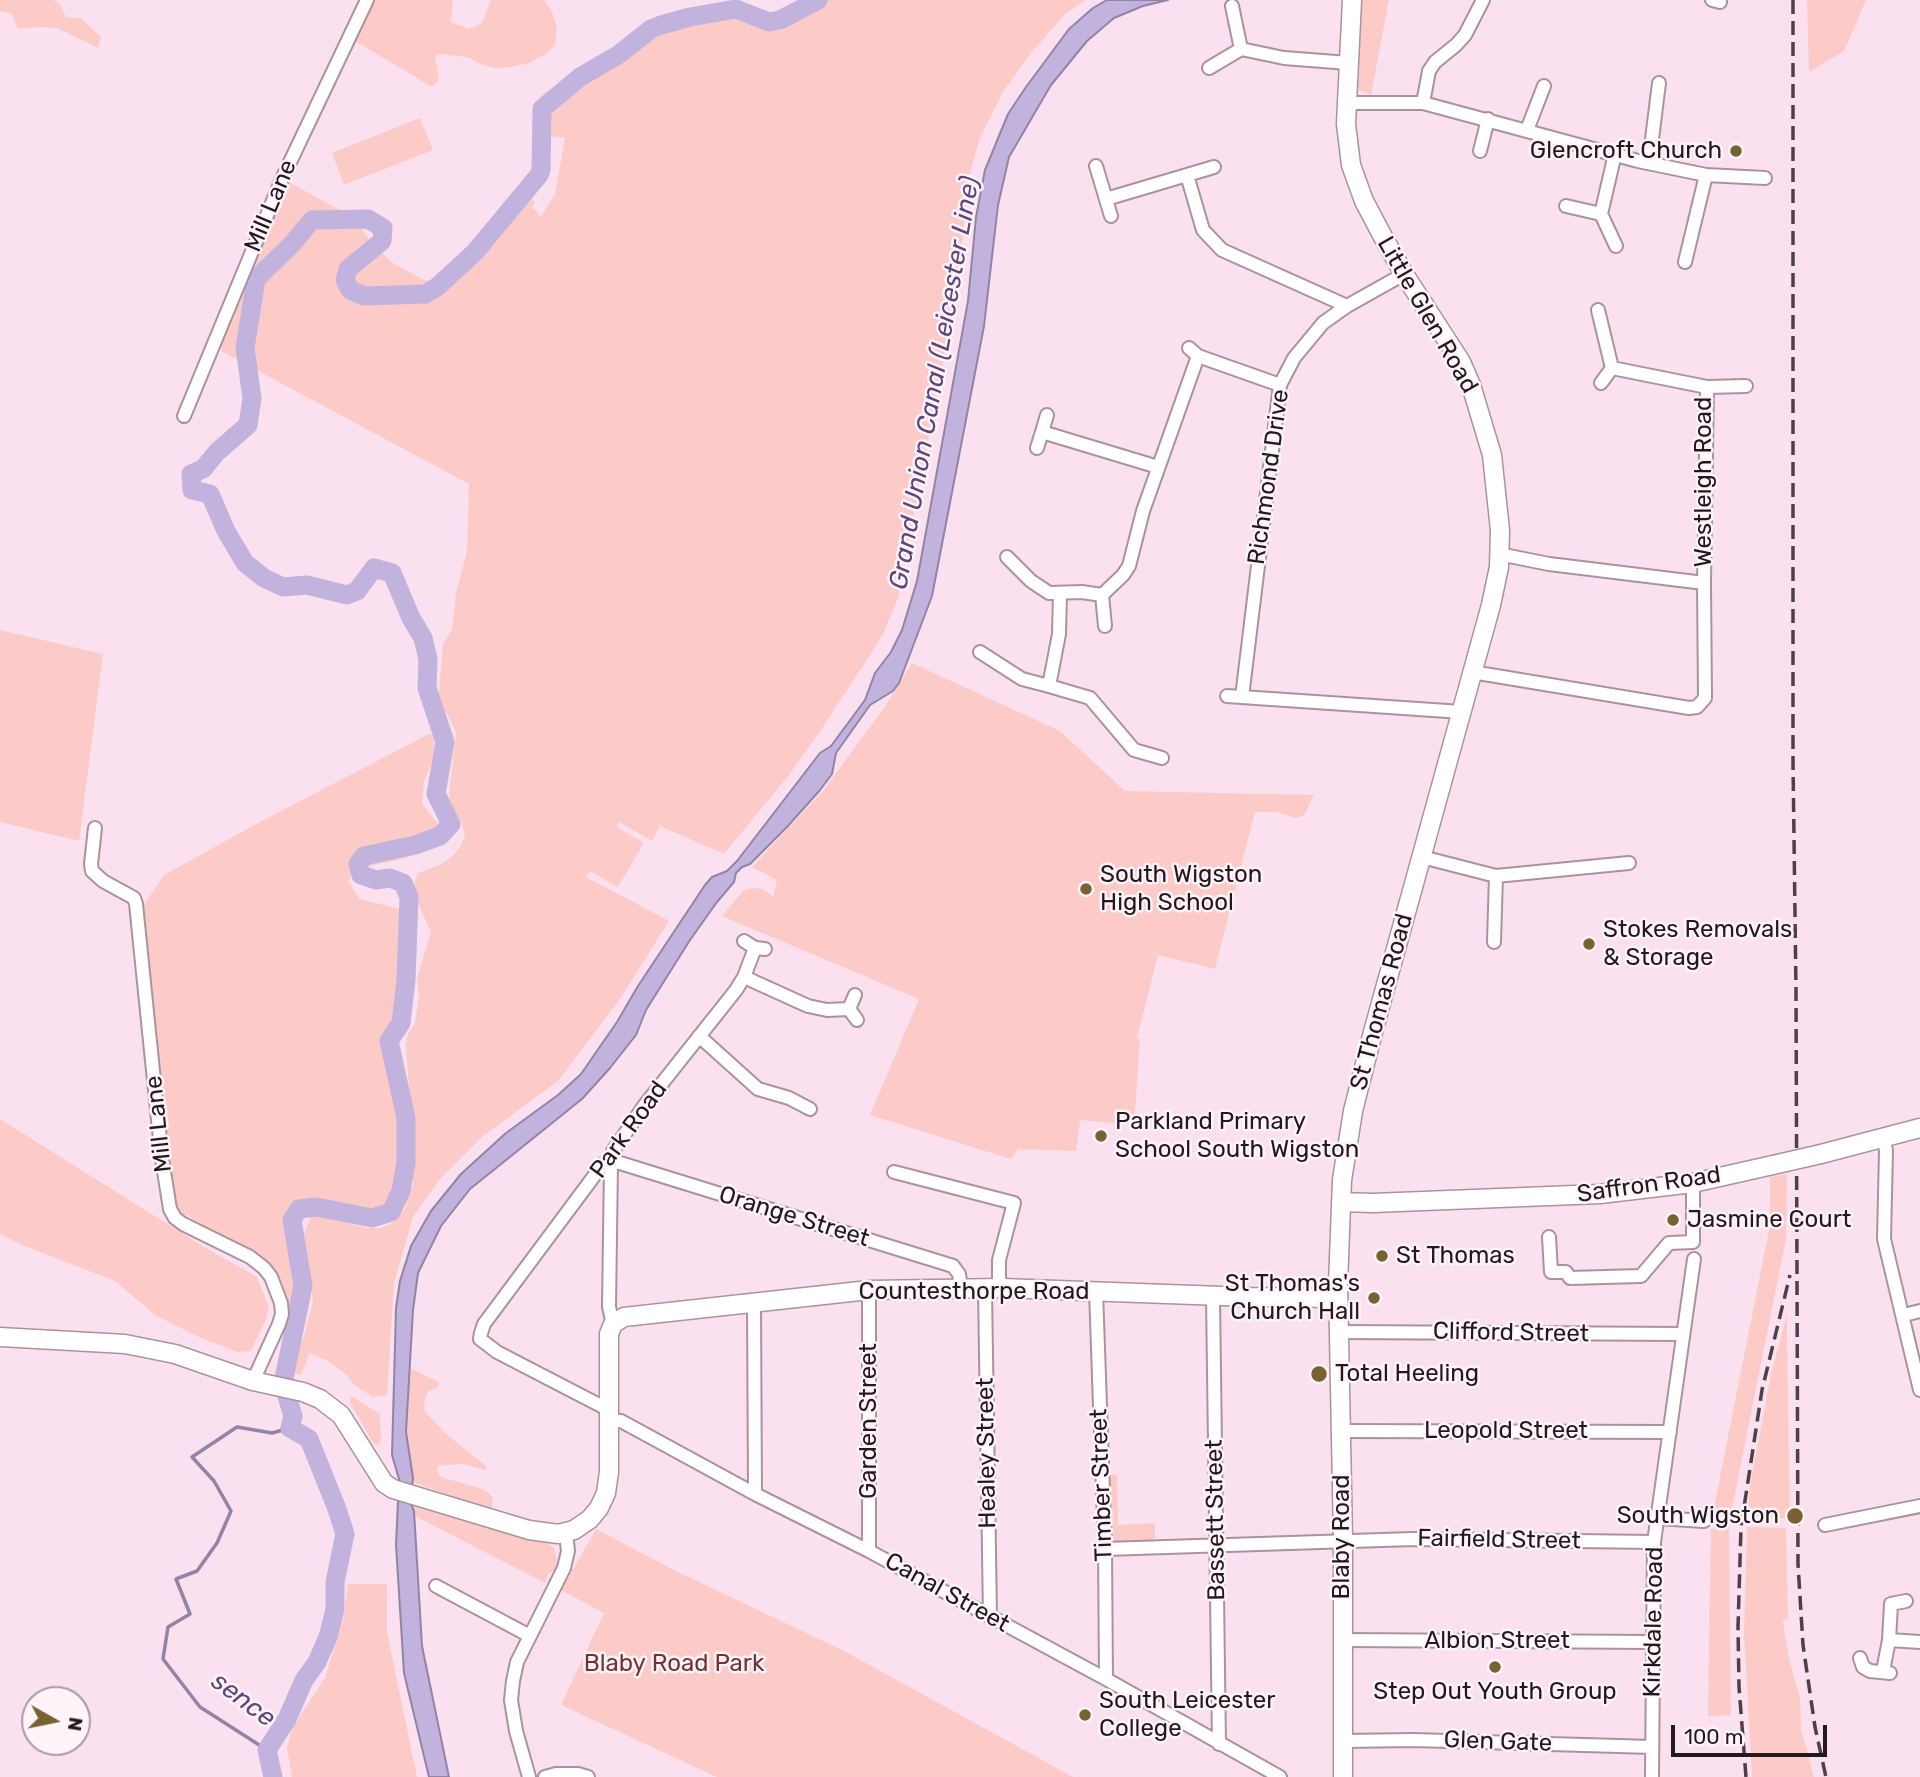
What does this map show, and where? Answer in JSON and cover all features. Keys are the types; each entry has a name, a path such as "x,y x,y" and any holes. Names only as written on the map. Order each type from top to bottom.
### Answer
{"main road":[{"name":"Little Glen Road","path":"1352,0 1346,103 1347,144 1356,183 1404,274 1461,362 1479,407 1496,480 1499,554 1493,596 1461,712"},
{"name":"St Thomas Road","path":"1338,1298 1341,1202 1353,1111 1461,712"},
{"name":"Saffron Road","path":"1341,1202 1600,1194 1693,1184 1920,1128"},
{"path":"1339,1237 1350,1219 1373,1203"},
{"name":"Countesthorpe Road","path":"613,1324 624,1317 869,1290 993,1289 1338,1298"},
{"name":"Blaby Road","path":"1338,1298 1343,1540 1343,1777"},
{"path":"0,1337 125,1344 175,1354 253,1381 303,1392 320,1399 341,1415 384,1483 393,1489 530,1530 566,1534 590,1519 606,1493 609,1479 609,1334 613,1324"}],"street":[{"name":"Mill Lane","path":"184,416 282,179 367,0"},
{"path":"1423,103 1429,71 1435,62 1456,46 1465,35 1483,0"},
{"path":"1232,6 1241,49"},
{"path":"1209,68 1241,49 1284,58 1348,63"},
{"path":"1649,163 1659,83"},
{"path":"1527,130 1544,86"},
{"path":"1346,103 1423,103 1649,163 1706,175 1765,178"},
{"path":"1480,151 1488,120"},
{"path":"1615,155 1601,214 1616,246"},
{"path":"1096,166 1111,216"},
{"path":"1106,199 1214,167"},
{"path":"1187,175 1203,230 1222,250 1347,306"},
{"path":"1685,262 1706,175"},
{"path":"1566,206 1601,214"},
{"name":"Richmond Drive","path":"1242,697 1280,385 1294,358 1312,334 1347,306 1404,274"},
{"path":"1598,310 1612,368 1601,383"},
{"path":"1105,626 1102,595 1129,566 1143,511 1194,352 1280,385"},
{"name":"Westleigh Road","path":"1472,672 1689,708 1701,705 1705,698 1707,387 1612,368"},
{"path":"1707,387 1746,386"},
{"path":"1037,448 1047,415"},
{"path":"1042,432 1158,467"},
{"path":"1499,554 1549,564 1704,583"},
{"path":"1007,557 1040,589 1049,593 1082,592 1102,595"},
{"path":"1049,686 1059,634 1060,594"},
{"path":"980,653 1022,679 1090,698 1134,750 1162,758"},
{"path":"1227,696 1461,712"},
{"name":"Mill Lane","path":"95,828 92,871 103,881 134,898 136,904 162,1159 170,1209 175,1219 264,1268 271,1277 281,1303 279,1324 253,1381"},
{"path":"1422,857 1496,876 1629,863"},
{"path":"1494,942 1496,876"},
{"name":"Park Road","path":"485,1343 480,1339 484,1324 603,1164 611,1163 617,1145 744,977 755,946"},
{"path":"744,977 808,1006 827,1010 853,1014 855,995"},
{"path":"699,1036 758,1089 789,1098 810,1109"},
{"path":"1884,1138 1884,1239 1920,1390"},
{"path":"611,1163 608,1307 613,1324"},
{"name":"Orange Street","path":"611,1163 620,1163 953,1266 959,1274 961,1289"},
{"name":"Healey Street","path":"894,1172 1014,1203 999,1260 999,1278 993,1289 990,1616"},
{"path":"1549,1237 1551,1272 1566,1272 1570,1278 1641,1276 1669,1243 1693,1241 1693,1184"},
{"name":"Kirkdale Road","path":"1652,1777 1654,1542 1694,1259"},
{"name":"Garden Street","path":"869,1290 869,1551"},
{"name":"Timber Street","path":"1096,1291 1107,1679"},
{"name":"Bassett Street","path":"1213,1296 1219,1744"},
{"path":"754,1303 755,1494"},
{"path":"1904,1315 1920,1311"},
{"name":"Clifford Street","path":"1338,1332 1683,1335"},
{"name":"Canal Street","path":"485,1343 609,1415 1107,1679 1280,1777"},
{"name":"Leopold Street","path":"1341,1431 1670,1432"},
{"path":"1825,1525 1920,1506"},
{"path":"1657,1518 1704,1521"},
{"path":"529,1777 516,1731 511,1700 517,1662 567,1559 569,1542 566,1534"},
{"name":"Fairfield Street","path":"1105,1549 1413,1539 1654,1542"},
{"path":"436,1586 530,1636"},
{"path":"1860,1658 1863,1667 1871,1671 1887,1672 1891,1604 1906,1601"},
{"name":"Albion Street","path":"1342,1640 1653,1642"},
{"path":"1889,1640 1920,1642"},
{"name":"Glen Gate","path":"1343,1741 1414,1740 1652,1747"},
{"path":"545,1777 556,1774 588,1777"}],"green space":[{"path":"0,0 53,0 59,3 66,17 80,18 101,37 98,48 57,28 18,29 11,13 0,11"},
{"path":"374,0 453,0 451,22 469,29 482,23 491,0 544,0 552,12 557,28 555,45 529,63 511,67 494,68 467,57 439,54 435,56 439,80 432,87 355,41"},
{"path":"827,0 1086,0 1066,13 1031,53 1003,92 980,137 969,177 957,287 898,598 883,635 823,727 789,775 724,854 660,826 652,841 619,822 617,827 644,843 618,887 590,871 586,877 669,921 620,999 558,1081 483,1136 439,1180 413,1217 394,1283 387,1395 373,1397 354,1385 347,1375 326,1360 310,1353 301,1374 293,1374 291,1368 304,1336 313,1301 304,1233 311,1217 324,1217 367,1228 381,1228 392,1223 404,1210 413,1185 413,1117 406,1044 408,1034 415,1023 419,996 417,978 431,933 414,885 418,873 450,858 460,848 465,836 462,823 450,806 456,733 448,715 438,703 443,644 452,630 456,593 467,552 469,484 222,351 220,345 287,181 356,219 371,243 393,263 426,281 439,279 483,251 525,192 535,202 532,208 538,212 540,218 555,194 565,138 550,136 534,124 533,116 541,96 639,36 716,17 777,17"},
{"path":"1362,0 1389,0 1371,95 1359,90 1355,81"},
{"path":"1807,0 1866,0 1844,51 1809,72"},
{"path":"420,118 433,150 344,185 332,153"},
{"path":"0,630 103,654 79,841 0,822"},
{"name":"South Wigston High School","path":"912,663 1060,731 1125,791 1314,795 1304,815 1296,818 1276,812 1255,812 1215,969 1158,955 1137,1038 1140,1039 1134,1125 1080,1120 1076,1151 1018,1149 1011,1159 870,1115 919,999 722,916 743,891 763,889 773,897 777,880 752,867 823,791 886,705"},
{"path":"429,734 433,735 436,754 424,781 422,804 440,826 443,834 440,843 402,859 356,869 348,882 360,899 403,910 406,925 402,978 404,993 387,1039 402,1131 404,1170 399,1189 387,1209 373,1215 332,1202 313,1201 295,1208 289,1230 296,1290 290,1303 285,1301 276,1273 266,1260 184,1214 174,1203 169,1186 144,905 164,875"},
{"path":"0,1119 209,1250 257,1277 269,1308 251,1351 237,1352 201,1338 155,1315 115,1281 0,1234"},
{"path":"1787,1174 1786,1239 1731,1514 1713,1512 1770,1225 1770,1177"},
{"path":"1787,1314 1790,1519 1748,1515 1750,1485 1771,1375"},
{"path":"410,1368 439,1382 438,1387 428,1392 424,1401 425,1412 445,1433 486,1466 486,1470 463,1464 438,1466 437,1471 441,1477 489,1493 493,1498 492,1507 488,1509 413,1482 406,1432"},
{"path":"351,1396 380,1414 381,1440 378,1446 372,1441 350,1403"},
{"path":"1104,1475 1117,1475 1118,1525 1155,1523 1155,1544 1105,1545"},
{"path":"410,1503 540,1538 554,1548 558,1564 555,1570 548,1574 545,1583 415,1516"},
{"path":"1729,1527 1731,1715 1708,1716 1711,1529"},
{"path":"1747,1527 1786,1528 1788,1619 1783,1620 1784,1630 1800,1697 1801,1729 1814,1777 1752,1777 1744,1632"},
{"name":"Blaby Road Park","path":"596,1529 674,1570 844,1651 1073,1777 717,1777 561,1705 604,1613 561,1590"},
{"path":"348,1584 387,1584 387,1632 417,1777 292,1777 287,1748 292,1728 325,1678 344,1616"}],"shaded area":[{"path":"1107,0 1168,0 1143,6 1114,18 1087,41 1051,85 1009,157 998,205 984,326 932,596 899,683 893,691 870,705 836,753 832,774 820,790 750,864 736,873 734,882 690,940 646,1010 636,1035 610,1068 582,1099 470,1189 441,1226 418,1273 413,1310 406,1432 413,1478 410,1502 414,1511 422,1646 449,1777 429,1777 404,1673 396,1545 399,1479 392,1455 396,1308 400,1281 411,1246 431,1211 461,1174 506,1133 558,1095 581,1074 705,885 712,877 727,871 737,861 820,753 831,746 865,700 875,673 891,652 902,630 917,581 968,301 976,217 985,170 1008,114 1026,87 1069,29 1093,8"}],"waterway":[{"path":"273,1777 267,1750 287,1719 304,1680 317,1662 328,1637 335,1609 335,1582 345,1534 309,1439 290,1428 293,1416 283,1383 303,1286 292,1220 299,1209 317,1207 372,1218 391,1212 401,1191 406,1163 406,1118 389,1041 401,1023 406,980 409,897 403,883 390,878 376,880 361,875 358,864 364,856 415,845 440,836 451,824 436,794 445,742 427,688 428,659 423,638 411,618 392,573 374,568 357,591 347,595 307,585 283,587 264,578 245,563 226,531 210,494 192,490 191,474 203,469 217,452 248,425 252,398 245,348 256,279 312,220 368,219 383,228 382,241 348,269 345,280 350,290 364,296 425,294 437,287 475,252 539,175 542,109 580,77 661,25 736,9 769,22 780,20 818,0"},
{"name":"sence","path":"267,1750 200,1707 163,1659 168,1627 190,1614 176,1579 197,1571 217,1543 231,1511 214,1481 192,1457 237,1427 272,1433 290,1428"}],"railway":[{"path":"1793,0 1793,762 1798,1564 1803,1645 1815,1727 1826,1777"},
{"path":"1746,1777 1739,1687 1741,1527 1762,1390 1790,1275"}],"place":[{"name":"Glencroft Church","path":"1736,151"},
{"name":"South Wigston High School","path":"1086,889"},
{"name":"Stokes Removals & Storage","path":"1589,944"},
{"name":"Parkland Primary School South Wigston","path":"1101,1136"},
{"name":"Jasmine Court","path":"1673,1220"},
{"name":"St Thomas","path":"1382,1256"},
{"name":"St Thomas's Church Hall","path":"1374,1298"},
{"name":"Total Heeling","path":"1319,1374"},
{"name":"South Wigston","path":"1795,1516"},
{"name":"Step Out Youth Group","path":"1495,1667"},
{"name":"South Leicester College","path":"1085,1715"}],"water label":[{"name":"Grand Union Canal (Leicester Line)","path":"935,383"}]}
